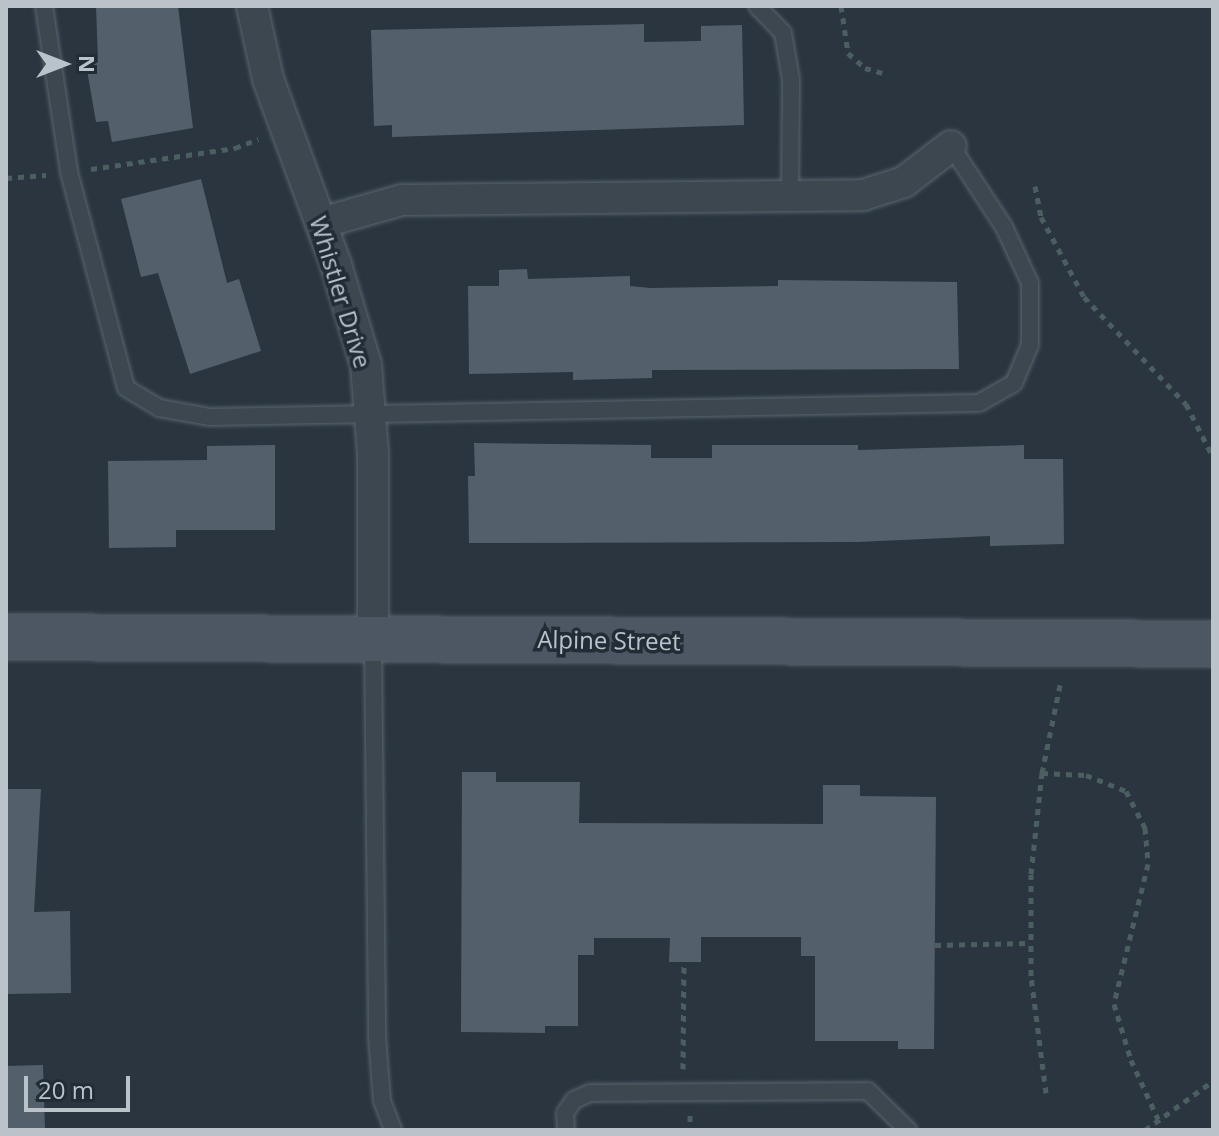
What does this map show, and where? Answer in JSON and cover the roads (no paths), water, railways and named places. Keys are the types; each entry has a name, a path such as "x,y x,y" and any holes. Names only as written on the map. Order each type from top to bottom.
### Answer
{"street":[{"name":"Whistler Drive","path":"252,6 268,79 321,223 366,365 370,411 373,636"},
{"path":"321,223 402,200 863,195 904,182 951,146"},
{"name":"Alpine Street","path":"6,637 373,636 1213,644"}],"lane":[{"path":"44,6 69,172 126,388 159,408 210,417 370,411 979,403 1014,383 1030,345 1030,283 1004,227 951,146"},
{"path":"757,6 783,33 791,80 790,196"},
{"path":"373,636 377,1036 382,1101 393,1130"},
{"path":"566,1130 565,1113 574,1100 590,1093 868,1091 908,1130"}]}
